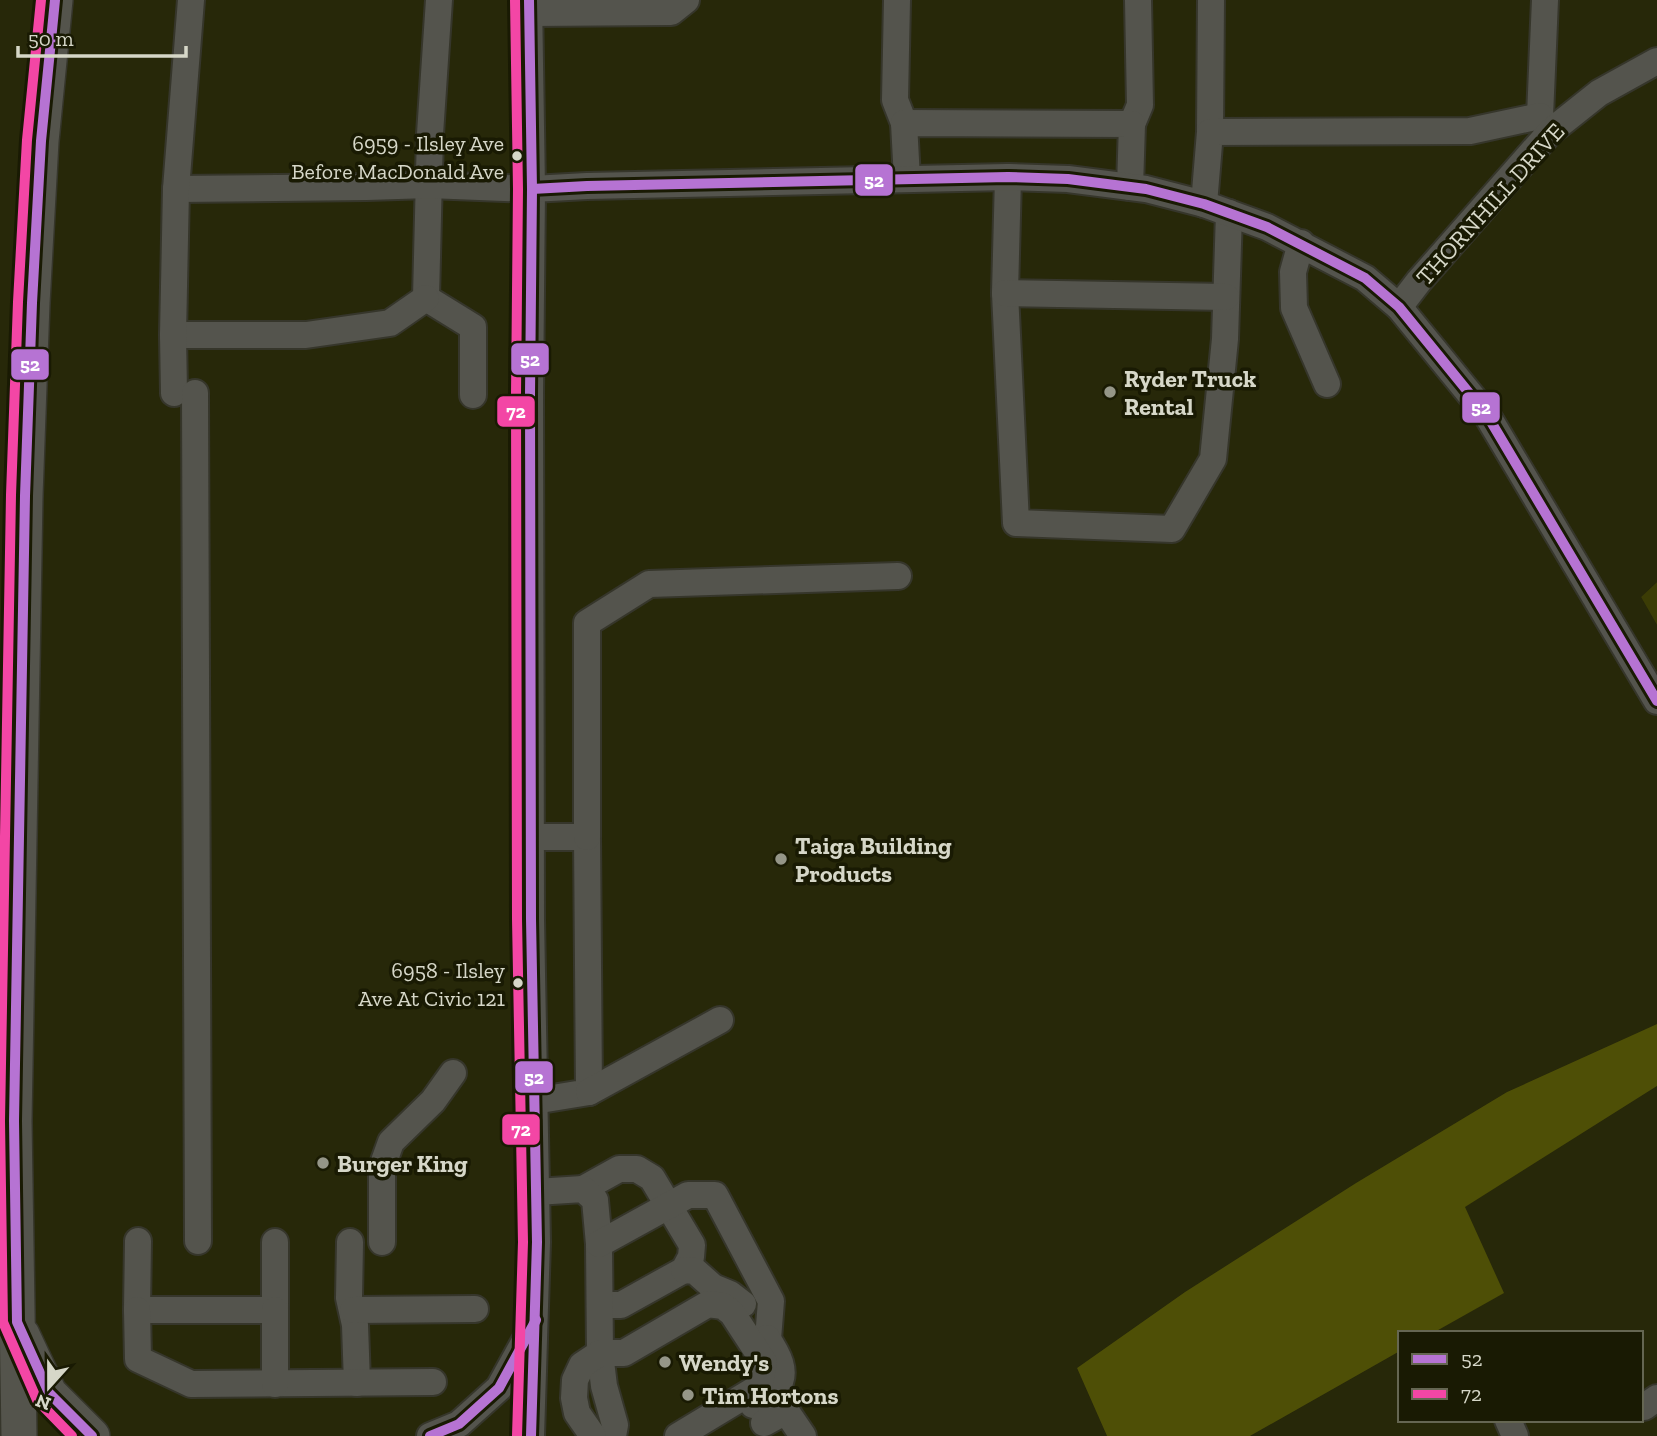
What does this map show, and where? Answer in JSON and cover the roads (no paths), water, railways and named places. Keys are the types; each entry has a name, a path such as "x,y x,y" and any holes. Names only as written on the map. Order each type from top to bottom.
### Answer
{"main road":[{"path":"19,1436 13,1121 26,482 40,168 55,0"},
{"path":"17,1322 49,1393 92,1436"}],"street":[{"path":"191,0 176,189 173,335 185,393 198,1241"},
{"path":"426,298 430,134 439,0"},
{"path":"531,1436 537,1242 531,836 532,189 529,7 588,6 671,12 686,0"},
{"path":"897,0 895,100 904,123 907,179"},
{"path":"1130,187 1132,124 1140,105 1138,0"},
{"path":"1204,204 1210,132 1211,0"},
{"path":"1210,132 1470,131 1545,124 1545,0"},
{"name":"THORNHILL DRIVE","path":"1399,307 1545,124 1657,61"},
{"path":"904,123 1132,124"},
{"path":"176,189 429,185 532,189 1008,177 1068,179 1146,189 1204,204 1267,227 1301,243 1364,278 1399,307 1487,415 1657,701"},
{"path":"1008,177 1005,293 1016,523 1172,529 1213,459 1225,339 1229,214"},
{"path":"1301,243 1293,272 1294,308 1327,384"},
{"path":"1005,293 1226,297"},
{"path":"173,335 306,335 378,325 390,323 426,298"},
{"path":"426,298 473,327 473,395"},
{"path":"589,1091 587,623 649,584 898,576"},
{"path":"531,836 587,837"},
{"path":"534,1101 589,1091 720,1020"},
{"path":"382,1242 382,1167 391,1142 433,1101 453,1073"},
{"path":"536,1192 583,1189 619,1169 637,1169 652,1178 669,1206 691,1245 691,1257 684,1270 621,1305 600,1305"},
{"path":"583,1189 595,1200 599,1244 600,1353 607,1432"},
{"path":"599,1244 688,1195 715,1195 771,1301 768,1339"},
{"path":"138,1241 138,1359 191,1384 433,1382"},
{"path":"275,1242 275,1384"},
{"path":"350,1242 349,1298 355,1325 356,1382"},
{"path":"684,1270 695,1271 713,1287 744,1304 781,1362 782,1377 758,1418 705,1436"},
{"path":"600,1353 624,1353 708,1304 723,1306 732,1313 764,1362 758,1418"},
{"path":"353,1310 475,1309"},
{"path":"137,1310 275,1310"},
{"path":"430,1436 459,1424 499,1388 536,1320"},
{"path":"654,1436 726,1391 758,1418"},
{"path":"678,1436 786,1411 803,1436"}],"place":[{"name":"6959 - Ilsley Ave Before MacDonald Ave","path":"517,156"},
{"name":"Ryder Truck Rental","path":"1110,392"},
{"name":"Taiga Building Products","path":"781,859"},
{"name":"6958 - Ilsley Ave At Civic 121","path":"518,983"},
{"name":"Burger King","path":"323,1163"},
{"name":"Wendy's","path":"665,1362"},
{"name":"Tim Hortons","path":"688,1395"}]}
